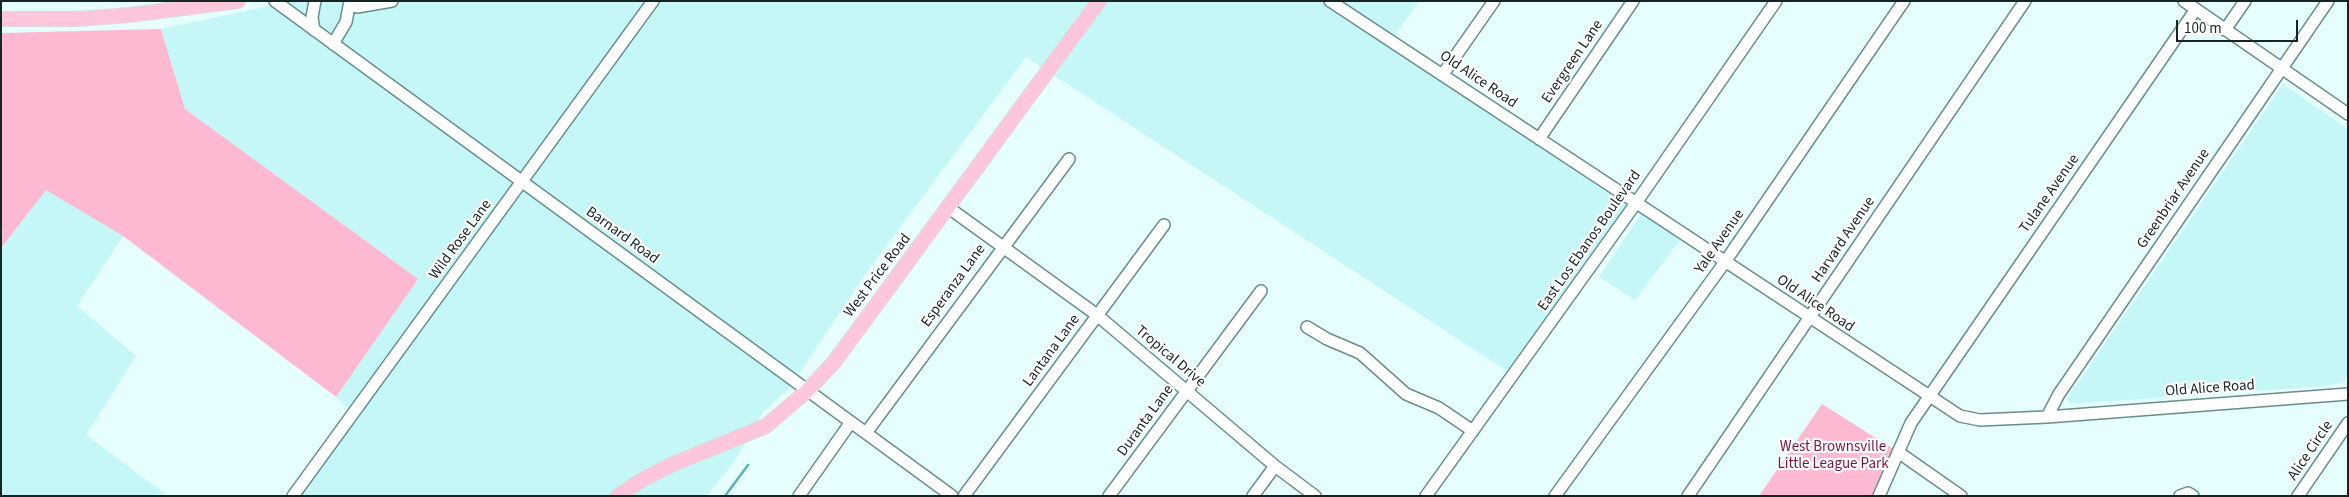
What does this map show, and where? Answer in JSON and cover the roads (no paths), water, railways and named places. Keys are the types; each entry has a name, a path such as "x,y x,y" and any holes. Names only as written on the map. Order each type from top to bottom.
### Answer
{"main road":[{"path":"1,19 78,19 129,16 238,1"},
{"name":"West Price Road","path":"618,496 640,481 671,465 766,426 807,391 835,361 949,208 1098,1"}],"street":[{"name":"Barnard Road","path":"275,1 952,496"},
{"path":"314,30 312,18 315,1"},
{"path":"332,44 346,22 350,2 357,7 392,1"},
{"name":"Wild Rose Lane","path":"292,496 654,1"},
{"name":"Old Alice Road","path":"1330,1 1929,396 1968,419 2047,417 2348,394"},
{"path":"1442,74 1494,1"},
{"name":"Evergreen Lane","path":"1539,140 1633,1"},
{"name":"East Los Ebanos Boulevard","path":"1430,494 1636,204 1776,1"},
{"name":"Yale Avenue","path":"1555,496 1725,262 1904,1"},
{"name":"Harvard Avenue","path":"1688,496 2025,1"},
{"path":"2184,1 2348,114"},
{"path":"2225,30 2245,1"},
{"name":"Greenbriar Avenue","path":"2047,417 2059,394 2328,1"},
{"name":"Tulane Avenue","path":"1879,496 1911,423 2196,9"},
{"name":"Esperanza Lane","path":"866,433 1002,246 1069,159"},
{"name":"Tropical Drive","path":"949,208 1097,315 1275,466 1315,496"},
{"name":"Lantana Lane","path":"964,496 1164,225"},
{"name":"Duranta Lane","path":"1110,496 1261,292"},
{"path":"1307,327 1327,340 1360,353 1406,394 1439,408 1473,431"},
{"path":"799,496 851,422"},
{"name":"Alice Circle","path":"2298,496 2348,423"},
{"path":"1898,452 1948,492 1961,496"},
{"path":"1253,496 1275,466"},
{"path":"2180,496 2188,493 2193,496"}],"waterway":[{"path":"725,496 748,465"}],"park label":[{"name":"West Brownsville Little League Park","path":"1833,456"}]}
